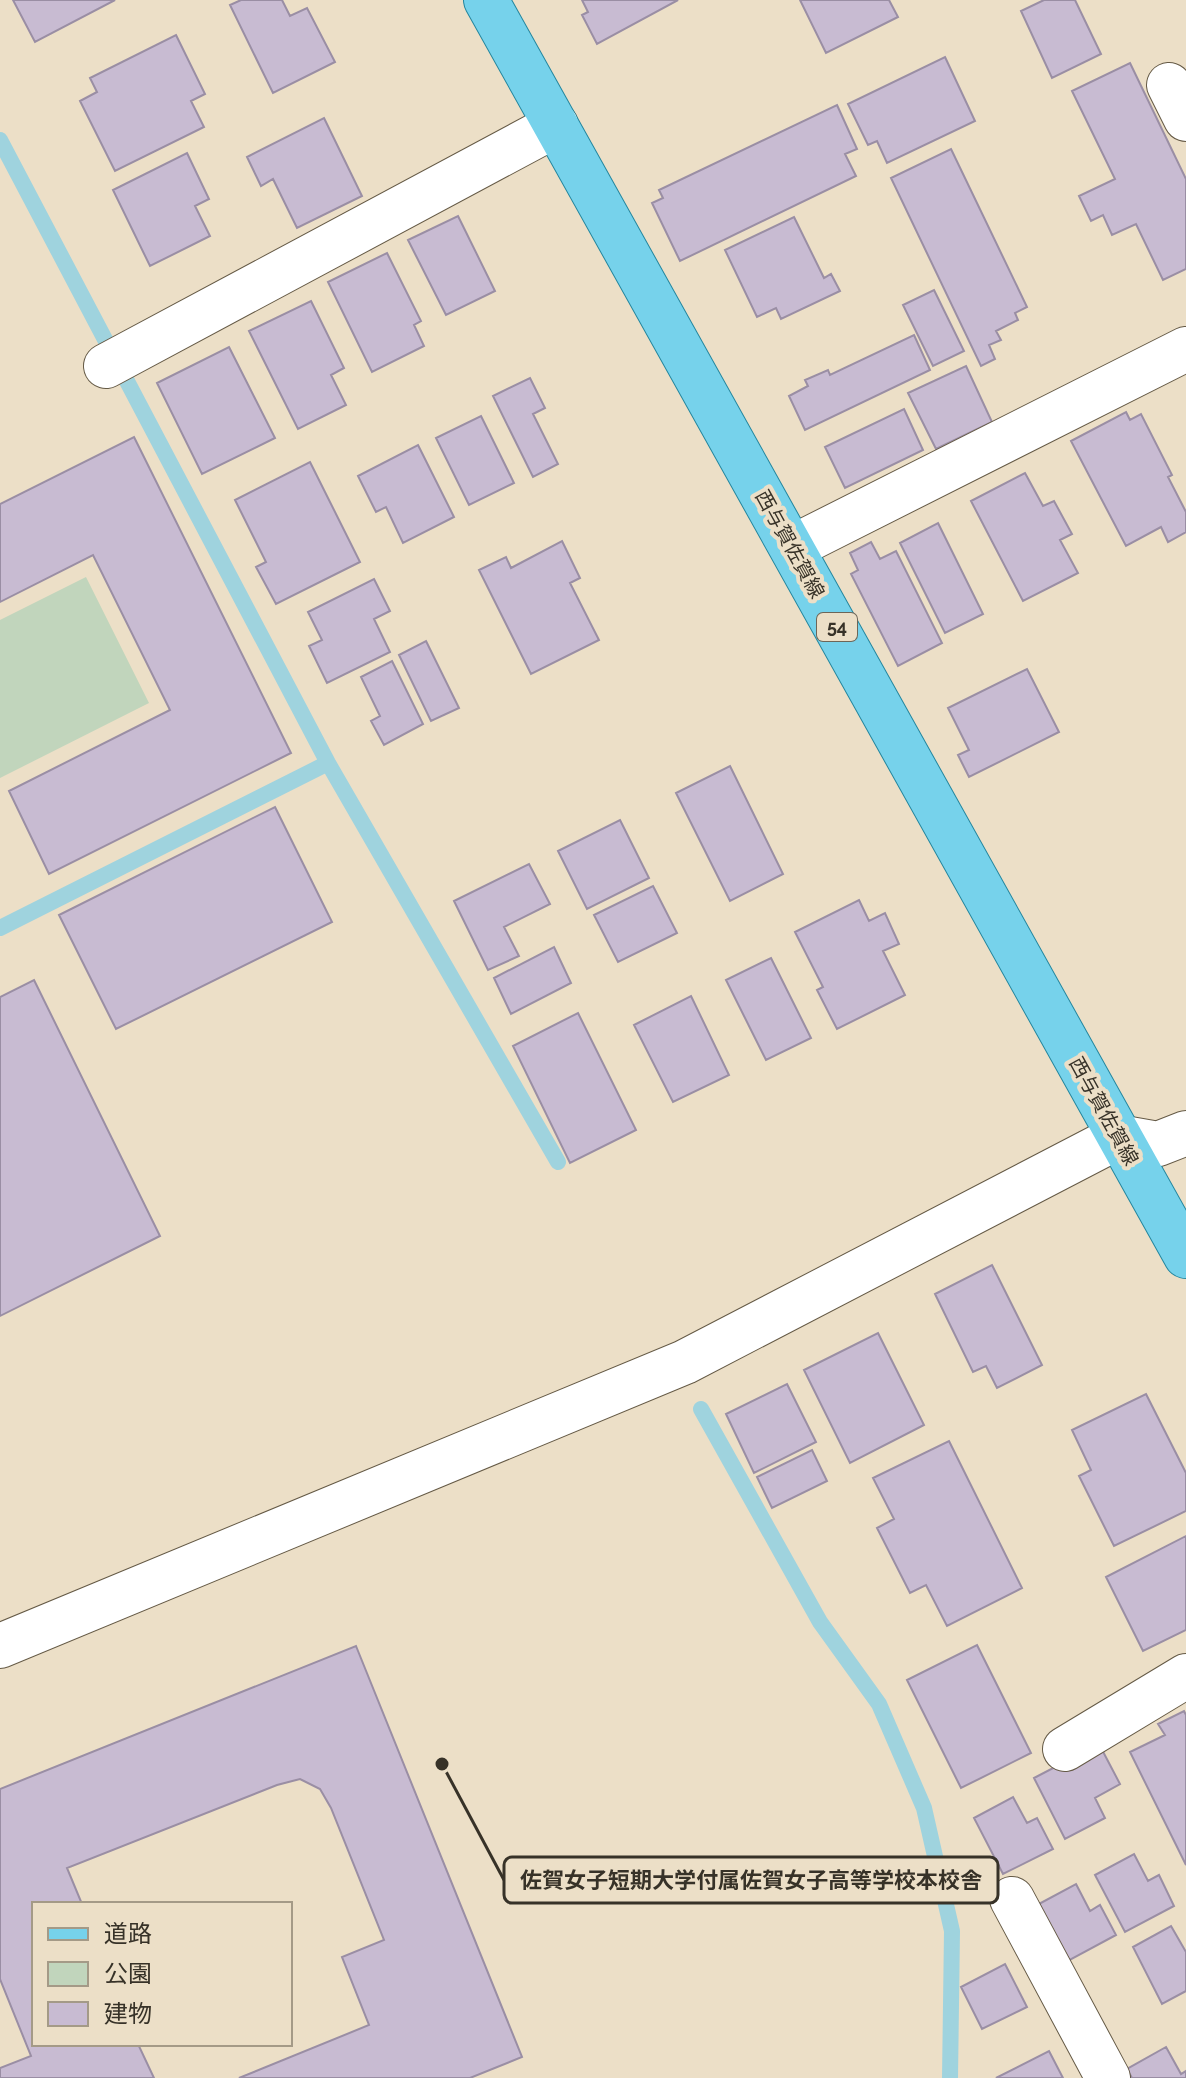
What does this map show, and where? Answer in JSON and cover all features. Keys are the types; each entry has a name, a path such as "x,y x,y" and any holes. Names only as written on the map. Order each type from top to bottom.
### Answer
{"main road":[{"name":"西与賀佐賀線","path":"486,0 1186,1256"}],"street":[{"path":"119,360 556,125"},
{"path":"793,547 1186,349"},
{"path":"0,1646 685,1362 1118,1137 1158,1144 1186,1133"},
{"path":"1065,1749 1186,1676"},
{"path":"1012,1899 1108,2078"}],"green space":[{"path":"86,577 149,703 0,778 0,620"}],"building":[{"path":"13,0 115,0 35,42"},
{"path":"241,0 282,0 290,16 307,8 335,62 273,93 230,5"},
{"path":"582,0 678,0 597,44 582,15 588,12"},
{"path":"800,0 889,0 898,17 826,53"},
{"path":"1044,0 1075,0 1101,54 1052,78 1021,11"},
{"path":"176,35 205,94 191,101 204,127 115,171 80,101 97,92 90,78"},
{"path":"945,57 975,121 887,163 877,141 868,145 848,104"},
{"path":"1130,63 1186,179 1186,269 1163,280 1136,224 1112,235 1103,215 1091,221 1079,196 1115,179 1072,91"},
{"path":"837,105 857,149 845,154 856,176 680,261 652,203 663,198 659,190"},
{"path":"324,118 362,196 297,228 273,179 261,186 247,157"},
{"path":"951,149 1027,307 1015,313 1018,320 996,331 1001,340 989,345 995,359 981,366 891,178"},
{"path":"187,153 209,199 195,206 210,236 150,266 113,190"},
{"path":"458,216 495,291 446,315 408,240"},
{"path":"794,217 824,278 831,274 840,291 781,319 776,308 757,317 725,250"},
{"path":"387,253 421,321 414,325 424,346 372,372 328,282"},
{"path":"934,290 964,351 933,366 903,305"},
{"path":"311,301 344,368 331,375 346,405 298,429 249,331"},
{"path":"914,335 930,370 805,430 789,396 808,386 805,380 828,370 830,375"},
{"path":"229,347 275,438 202,474 157,383"},
{"path":"966,366 992,422 936,449 908,393"},
{"path":"530,378 545,408 533,414 558,464 533,477 493,396"},
{"path":"904,409 923,450 845,488 825,447"},
{"path":"1126,412 1130,420 1141,414 1172,475 1168,477 1186,512 1186,532 1168,542 1161,527 1126,546 1071,441"},
{"path":"481,416 514,483 469,505 436,438"},
{"path":"134,437 291,753 49,874 9,791 170,710 93,555 0,602 0,504"},
{"path":"418,445 454,517 403,543 386,507 376,512 358,476"},
{"path":"310,462 360,562 276,604 256,567 266,562 235,500"},
{"path":"1025,473 1043,506 1054,501 1072,534 1060,540 1078,573 1023,601 971,501"},
{"path":"938,523 983,614 945,633 900,543"},
{"path":"562,541 580,578 570,583 599,640 531,674 479,570 506,557 511,568"},
{"path":"871,542 880,559 896,551 942,643 898,666 851,574 858,570 850,553"},
{"path":"374,579 390,611 374,619 390,652 327,683 309,646 322,640 308,612"},
{"path":"426,641 459,708 431,721 399,655"},
{"path":"392,661 423,724 384,745 371,721 380,716 361,677"},
{"path":"1027,669 1059,732 969,777 958,755 969,750 948,708"},
{"path":"730,766 783,874 730,901 676,793"},
{"path":"275,807 332,922 116,1029 59,915"},
{"path":"620,820 649,878 587,909 558,851"},
{"path":"529,864 550,904 504,927 519,956 488,970 454,901"},
{"path":"653,886 677,933 618,962 594,915"},
{"path":"859,900 869,921 885,913 899,944 883,951 905,995 837,1029 817,990 823,987 795,932"},
{"path":"554,947 571,983 511,1014 494,978"},
{"path":"771,958 811,1038 766,1060 726,980"},
{"path":"34,980 160,1236 0,1316 0,997"},
{"path":"691,996 729,1075 673,1102 634,1025"},
{"path":"578,1013 636,1130 570,1163 513,1046"},
{"path":"992,1265 1042,1365 997,1388 986,1366 973,1372 935,1294"},
{"path":"878,1333 924,1425 850,1463 804,1370"},
{"path":"787,1384 816,1442 754,1473 726,1414"},
{"path":"1146,1394 1186,1473 1186,1511 1114,1546 1079,1476 1091,1470 1072,1430"},
{"path":"949,1441 1022,1588 947,1626 926,1585 910,1593 877,1528 894,1519 873,1478"},
{"path":"812,1450 827,1481 772,1508 757,1477"},
{"path":"1186,1536 1186,1630 1143,1651 1106,1577"},
{"path":"977,1645 1031,1753 961,1788 907,1680"},
{"path":"356,1646 522,2057 470,2078 239,2078 369,2025 342,1957 384,1940 331,1808 320,1789 300,1779 277,1785 67,1868 81,1902 32,1902 32,2046 139,2046 154,2078 0,2078 0,2068 31,2056 0,1979 0,1789"},
{"path":"1184,1711 1186,1865 1130,1752 1165,1735 1158,1724"},
{"path":"1099,1744 1120,1784 1095,1798 1105,1818 1065,1839 1034,1778"},
{"path":"1013,1797 1027,1823 1037,1818 1053,1849 1003,1874 974,1818"},
{"path":"1134,1854 1148,1881 1159,1875 1174,1906 1125,1932 1095,1875"},
{"path":"1076,1884 1090,1911 1100,1905 1116,1935 1066,1962 1037,1905"},
{"path":"1171,1926 1186,1952 1186,1991 1162,2004 1133,1947"},
{"path":"1005,1964 1027,2007 982,2029 961,1987"},
{"path":"1166,2047 1181,2074 1186,2071 1186,2078 1132,2078 1127,2069"},
{"path":"1049,2051 1063,2078 996,2078"}],"waterway":[{"path":"0,140 328,763 558,1162"},
{"path":"0,928 328,763"},
{"path":"701,1409 820,1622 879,1704 924,1808 952,1931 950,2078"}],"place":[{"name":"佐賀女子短期大学付属佐賀女子高等学校本校舎","path":"442,1764"}]}
